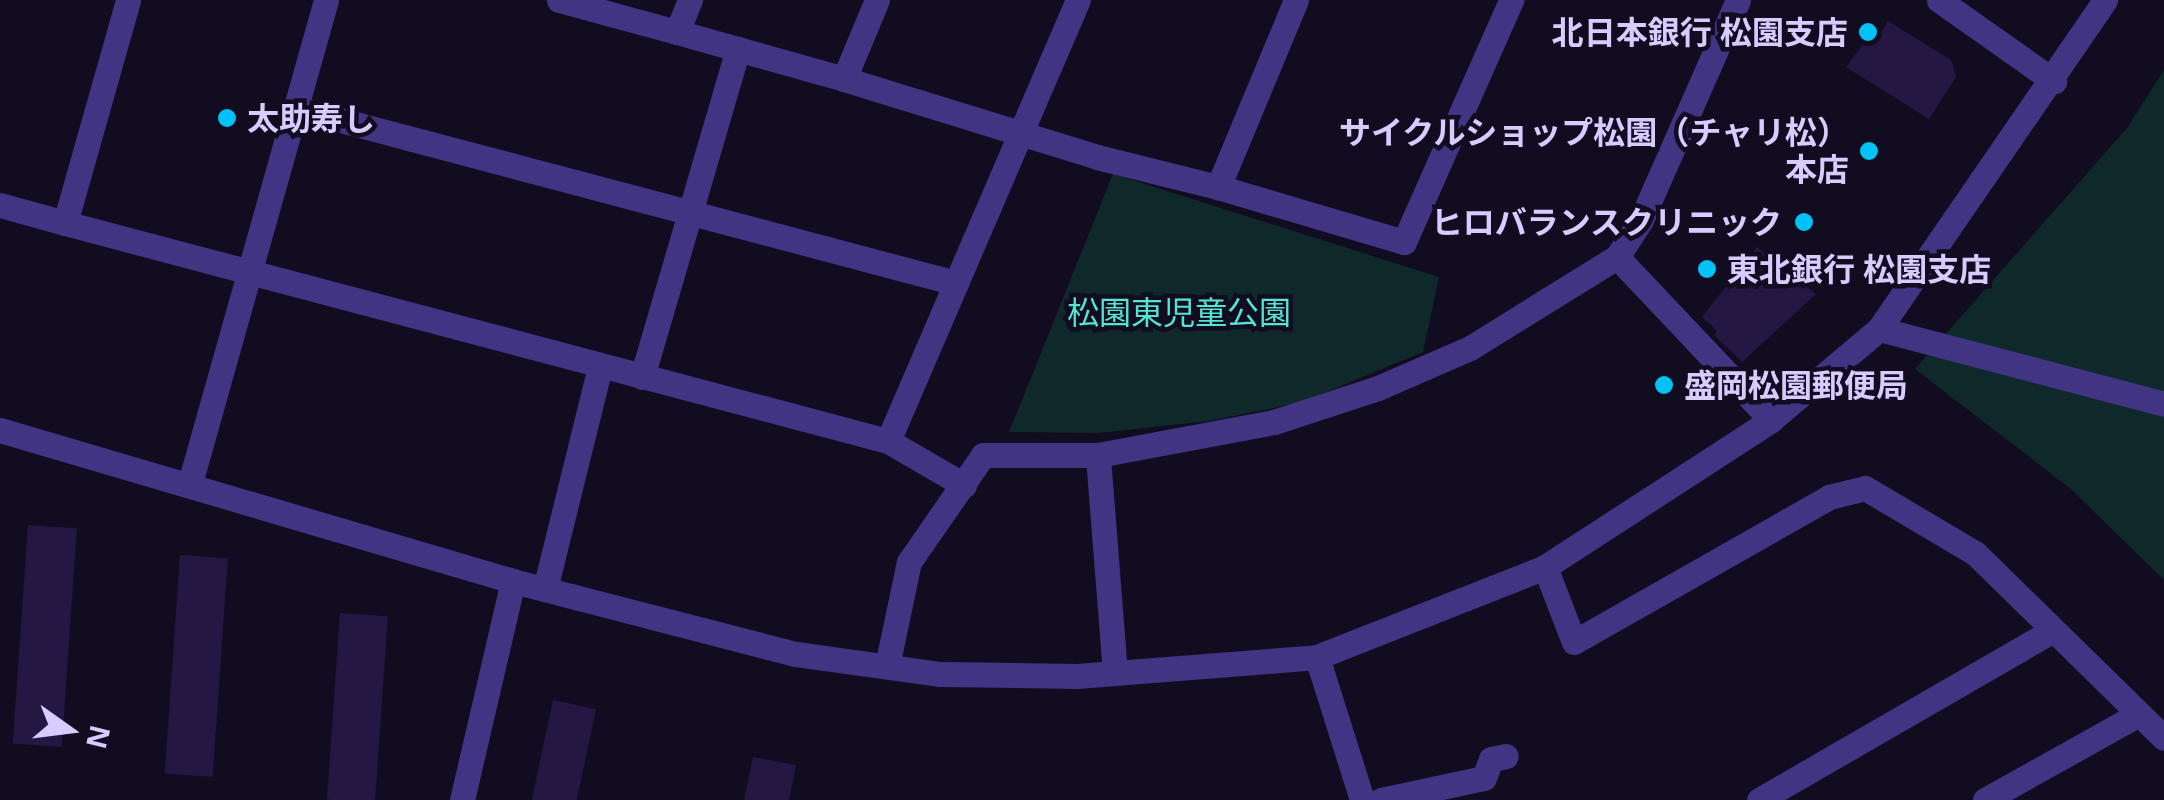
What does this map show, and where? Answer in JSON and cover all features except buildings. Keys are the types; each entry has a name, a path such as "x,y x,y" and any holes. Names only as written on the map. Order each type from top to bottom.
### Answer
{"street":[{"path":"66,223 128,0"},
{"path":"190,483 326,0"},
{"path":"559,0 1404,242 1511,0"},
{"path":"677,32 690,0"},
{"path":"844,79 876,0"},
{"path":"888,441 1078,0"},
{"path":"1218,187 1296,0"},
{"path":"887,666 909,562 983,455 1098,454 1274,422 1378,388 1470,348 1618,258 1642,220 1738,0"},
{"path":"1939,0 2054,81"},
{"path":"0,430 513,581 796,654 941,674 1115,673 1317,657 1544,567 1772,420 1879,329 2054,81 2105,0"},
{"path":"642,377 738,49"},
{"path":"294,108 956,283"},
{"path":"0,205 246,274 888,441 964,485"},
{"path":"1618,258 1772,420"},
{"path":"1879,329 2164,404"},
{"path":"545,589 600,366"},
{"path":"1098,454 1115,673"},
{"path":"1544,567 1574,642 1830,497 1864,488 1975,553 2164,738"},
{"path":"462,800 513,581"},
{"path":"1759,800 2052,631"},
{"path":"1317,657 1362,800"},
{"path":"1985,800 2137,715"},
{"path":"1381,800 1484,778 1492,758 1506,756"}],"green space":[{"path":"2164,70 2164,580 2071,489 1915,369 2127,128"},
{"name":"松園東児童公園","path":"1113,174 1439,277 1423,352 1302,402 1209,421 1099,433 1009,432"}],"place":[{"name":"北日本銀行 松園支店","path":"1868,32"},
{"name":"太助寿し","path":"227,118"},
{"name":"サイクルショップ松園（チャリ松） 本店","path":"1869,151"},
{"name":"ヒロバランスクリニック","path":"1804,222"},
{"name":"東北銀行 松園支店","path":"1707,269"},
{"name":"盛岡松園郵便局","path":"1664,385"}]}
